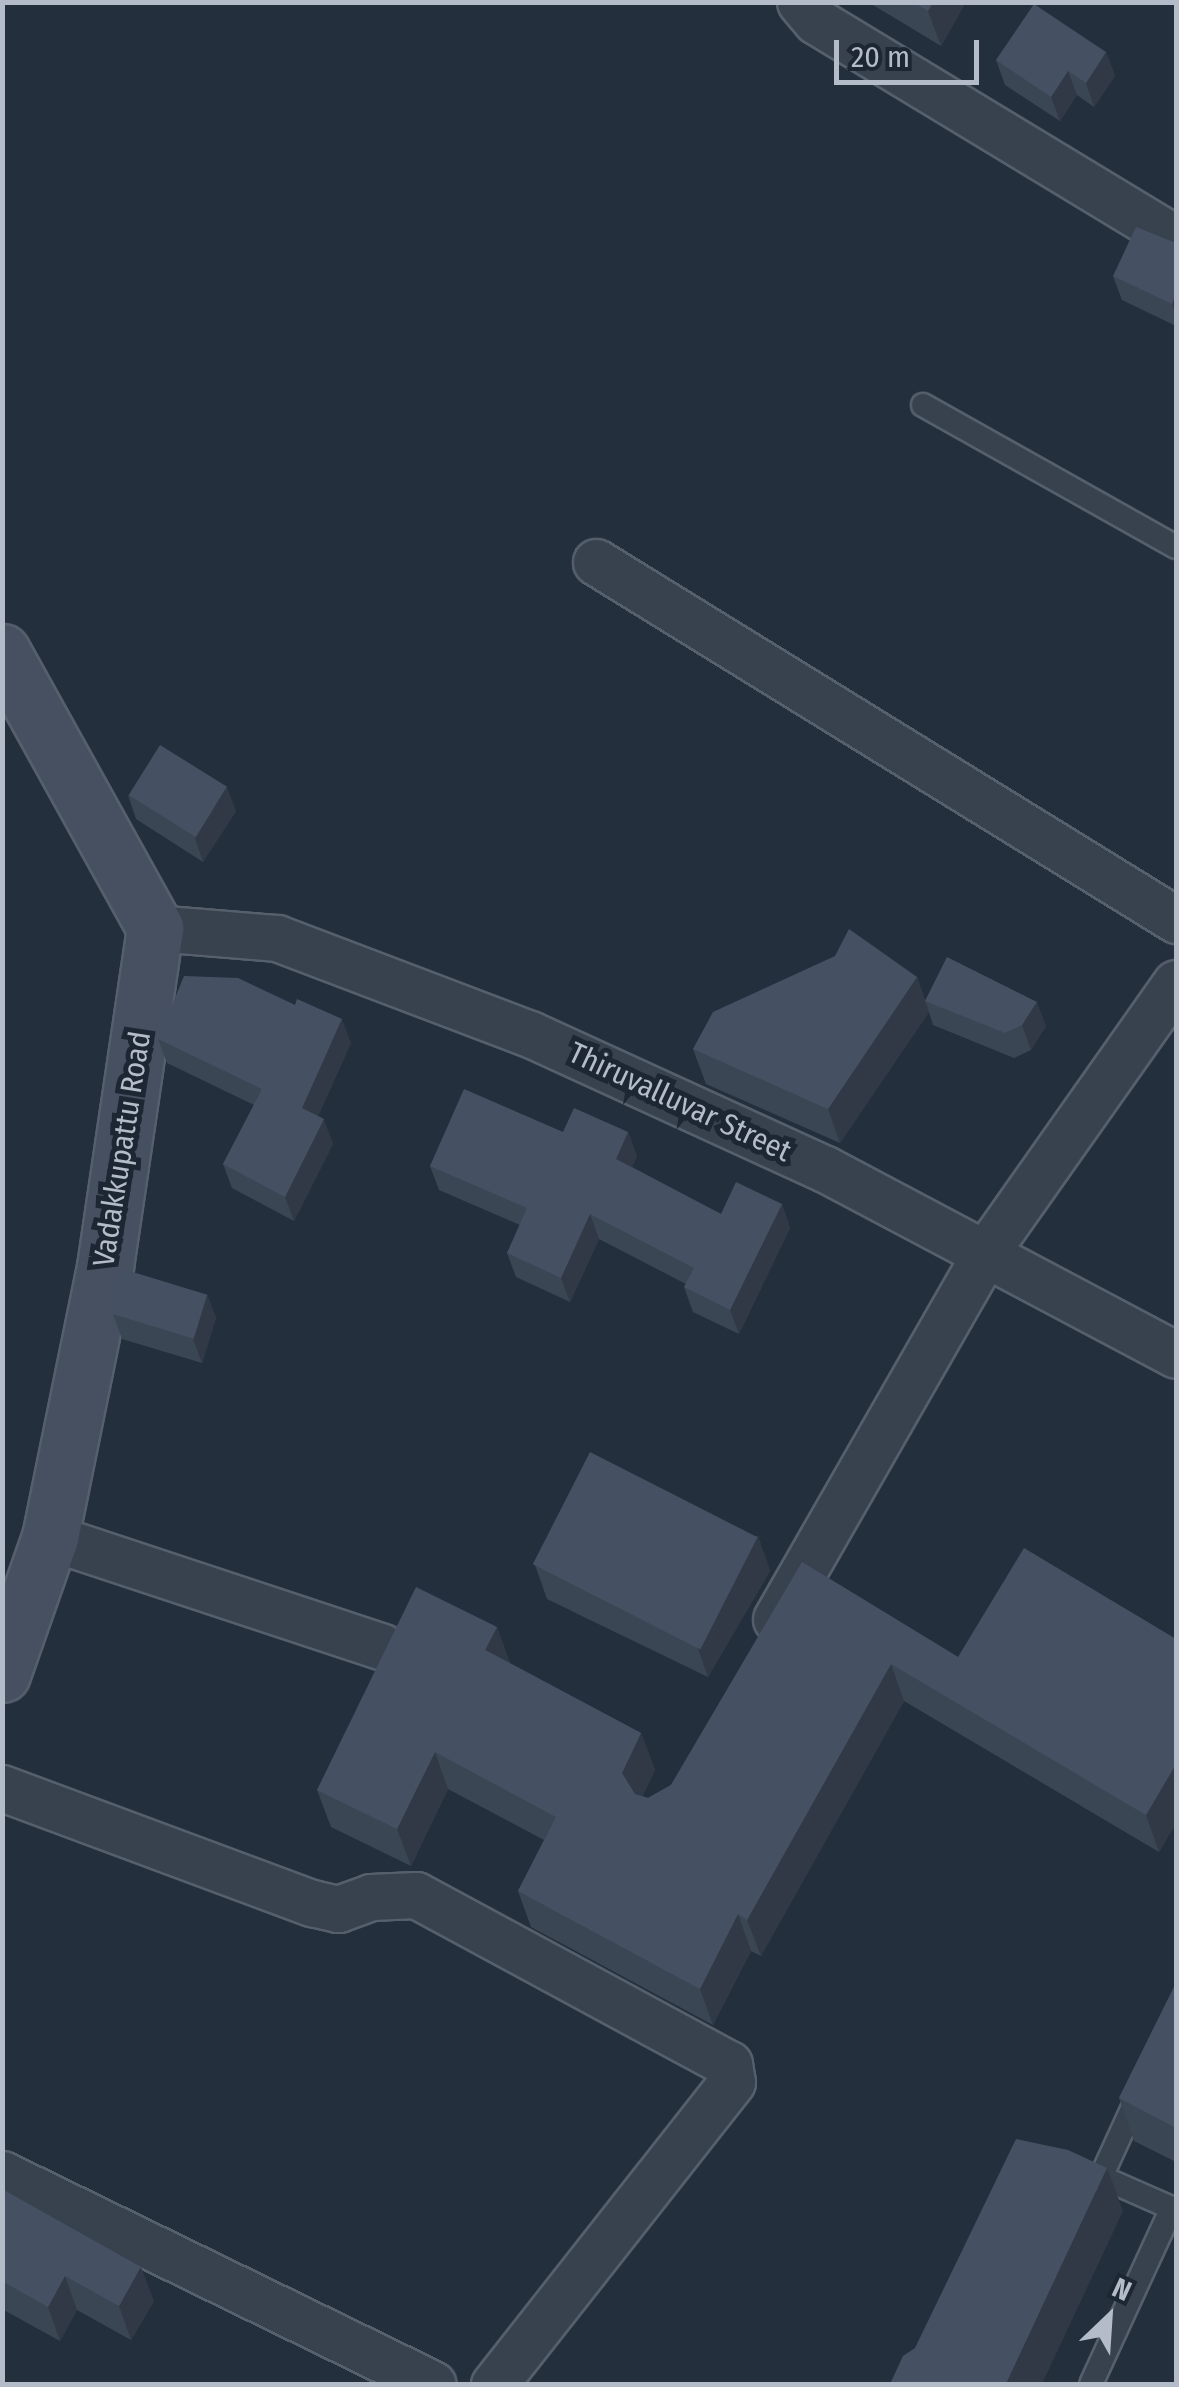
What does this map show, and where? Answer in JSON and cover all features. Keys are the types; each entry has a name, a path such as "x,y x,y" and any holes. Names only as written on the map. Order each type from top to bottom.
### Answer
{"street":[{"path":"800,2 816,21 1176,239"},
{"path":"596,562 1176,920"},
{"path":"2,652 155,928"},
{"name":"Thiruvalluvar Street","path":"155,928 277,938 530,1034 825,1169 1176,1355"},
{"name":"Vadakkupattu Road","path":"2,1674 50,1537 105,1267 155,928"},
{"path":"750,1662 986,1252 1176,983"},
{"path":"50,1537 382,1647"},
{"path":"2,1788 312,1903 338,1908 370,1897 416,1895 729,2064 732,2082 494,2384"},
{"path":"2,2174 432,2384"}],"lane":[{"path":"924,405 1176,548"},
{"path":"1100,2177 1151,2068"},
{"path":"1052,2173 1100,2177 1174,2209 1091,2384"}],"building":[{"path":"913,2 933,2 928,11"},
{"path":"1034,4 1106,52 1086,83 1068,71 1051,97 996,60"},
{"path":"1136,227 1176,243 1176,294 1172,304 1113,276"},
{"path":"160,745 227,787 196,837 129,795"},
{"path":"849,929 917,977 828,1109 693,1049 713,1012 835,956"},
{"path":"947,957 1037,1002 1022,1025 1005,1033 925,1001"},
{"path":"184,976 238,978 295,1005 297,999 342,1019 302,1108 324,1119 285,1197 223,1164 262,1089 158,1039"},
{"path":"464,1089 563,1132 574,1108 628,1132 616,1159 721,1214 736,1182 782,1204 730,1310 684,1287 694,1268 590,1214 561,1278 507,1253 527,1208 430,1166"},
{"path":"123,1269 207,1295 194,1339 110,1313"},
{"path":"590,1452 758,1537 700,1650 533,1564"},
{"path":"1024,1548 1176,1639 1176,1764 1146,1815 891,1664 747,1920 738,1914 700,1989 518,1891 556,1817 435,1752 397,1829 317,1790 416,1587 497,1627 485,1650 641,1733 622,1773 635,1794 648,1798 671,1785 802,1562 958,1657"},
{"path":"1176,1983 1176,2128 1119,2098"},
{"path":"1016,2139 1068,2150 1107,2168 1006,2384 890,2384 903,2356 915,2348"},
{"path":"2,2189 141,2267 119,2306 65,2276 48,2307 2,2281"}]}
